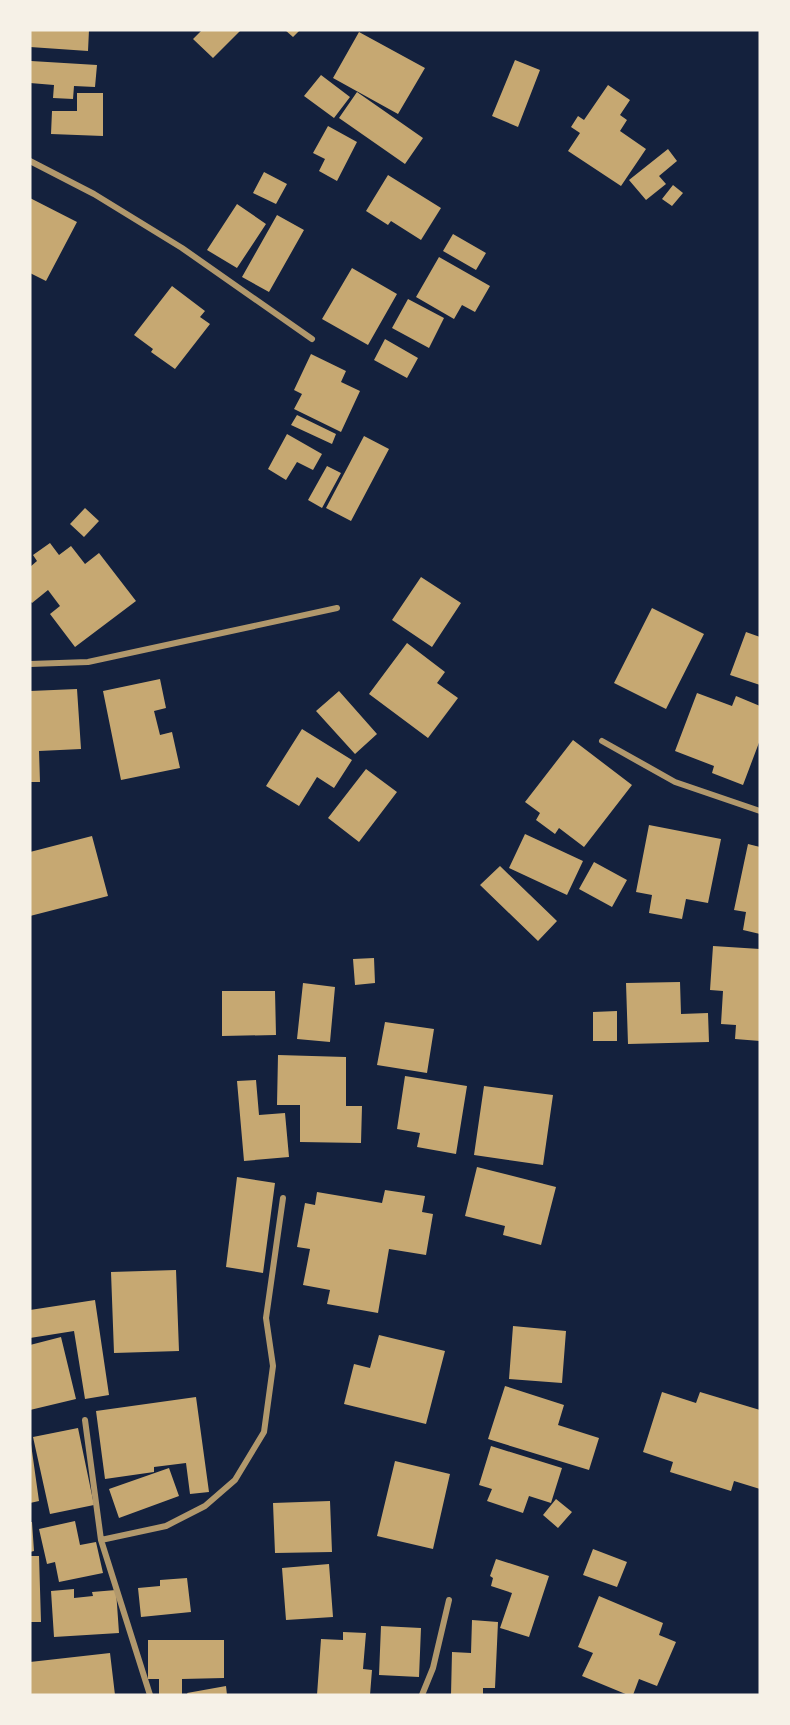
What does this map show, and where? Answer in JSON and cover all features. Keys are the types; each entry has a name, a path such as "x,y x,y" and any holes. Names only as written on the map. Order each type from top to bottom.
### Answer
{"street":[{"path":"30,161 94,194 182,248 312,339"},
{"path":"30,664 88,662 337,608"},
{"path":"602,741 675,782 760,811"},
{"path":"101,1540 166,1526 206,1506 235,1480 264,1432 273,1366 266,1318 283,1198"},
{"path":"85,1420 101,1540 150,1695"},
{"path":"422,1695 433,1668 449,1600"}],"building":[{"path":"30,30 89,30 88,51 30,47"},
{"path":"202,30 241,30 213,58 193,39"},
{"path":"285,30 300,30 293,37"},
{"path":"359,32 425,68 398,114 333,78"},
{"path":"515,60 540,70 518,127 492,116"},
{"path":"31,61 97,65 95,87 74,86 73,99 53,98 54,85 30,83"},
{"path":"321,75 350,97 334,118 304,96"},
{"path":"608,85 630,100 620,115 627,120 620,131 646,149 621,186 568,151 580,133 571,127 578,116 584,120"},
{"path":"357,92 423,138 405,164 339,118"},
{"path":"77,93 103,93 103,136 51,134 52,111 77,111"},
{"path":"328,126 357,142 337,181 319,171 325,159 313,153"},
{"path":"668,149 677,161 659,176 666,184 646,200 629,180"},
{"path":"264,172 287,184 276,204 253,193"},
{"path":"388,175 441,208 421,240 391,221 388,225 366,211"},
{"path":"673,185 683,193 672,206 662,199"},
{"path":"30,198 77,222 46,281 30,273"},
{"path":"237,204 266,224 237,268 207,250"},
{"path":"277,215 304,230 269,292 242,277"},
{"path":"453,234 486,253 476,270 443,251"},
{"path":"439,257 490,286 475,312 462,305 454,319 416,297"},
{"path":"352,268 397,294 368,345 322,319"},
{"path":"172,286 205,311 200,317 210,324 175,369 151,352 153,349 134,335"},
{"path":"408,299 444,318 429,348 392,328"},
{"path":"385,339 418,358 407,378 374,360"},
{"path":"311,354 346,371 341,382 360,391 341,432 294,409 302,394 294,390"},
{"path":"297,415 336,434 332,444 291,425"},
{"path":"287,434 322,454 313,470 297,462 286,480 268,469"},
{"path":"364,436 389,449 351,521 326,508"},
{"path":"327,466 341,473 322,508 308,500"},
{"path":"85,508 99,521 84,537 70,524"},
{"path":"50,543 59,555 71,546 85,564 99,553 136,601 75,647 50,614 60,606 48,590 32,603 30,601 30,567 37,561 33,555"},
{"path":"421,577 461,603 432,647 392,620"},
{"path":"652,608 704,634 666,709 614,683"},
{"path":"746,632 760,637 760,685 730,675"},
{"path":"407,643 445,672 437,683 458,698 428,738 369,694"},
{"path":"160,679 166,708 154,711 160,735 172,732 180,768 121,780 103,691"},
{"path":"77,689 81,749 39,751 40,782 30,782 30,691"},
{"path":"339,691 377,734 355,754 316,711"},
{"path":"697,693 732,706 736,696 760,706 760,740 743,785 712,773 714,766 675,751"},
{"path":"302,729 352,760 334,788 317,777 299,806 266,786"},
{"path":"573,740 632,785 584,847 559,828 555,834 536,820 540,813 525,802"},
{"path":"366,769 397,792 359,842 328,818"},
{"path":"649,825 721,839 708,903 686,899 682,919 649,913 652,895 636,892"},
{"path":"525,834 583,861 567,895 509,868"},
{"path":"92,836 108,896 30,916 30,852"},
{"path":"748,844 760,847 760,934 743,930 746,912 734,910"},
{"path":"594,862 627,880 612,907 579,889"},
{"path":"500,866 557,921 538,941 480,885"},
{"path":"713,946 760,949 760,1041 735,1039 736,1025 721,1024 723,991 710,990"},
{"path":"374,958 375,983 355,985 353,959"},
{"path":"680,982 681,1014 708,1013 709,1042 628,1044 626,983"},
{"path":"303,983 335,987 330,1042 297,1039"},
{"path":"222,991 275,991 276,1035 222,1036"},
{"path":"617,1011 617,1041 593,1041 593,1012"},
{"path":"385,1022 434,1029 427,1073 377,1065"},
{"path":"278,1055 346,1057 346,1106 362,1106 361,1143 300,1142 300,1105 277,1105"},
{"path":"405,1076 467,1086 456,1154 417,1147 420,1133 397,1129"},
{"path":"256,1080 259,1115 285,1113 289,1157 244,1161 237,1081"},
{"path":"484,1086 553,1095 543,1165 474,1155"},
{"path":"477,1167 556,1187 541,1245 503,1235 505,1226 465,1216"},
{"path":"237,1177 275,1183 263,1273 226,1267"},
{"path":"385,1190 425,1196 422,1212 433,1214 426,1255 389,1249 378,1313 327,1304 330,1290 303,1285 310,1249 297,1247 305,1203 315,1205 317,1192 382,1203"},
{"path":"176,1270 179,1351 114,1353 111,1272"},
{"path":"95,1300 109,1395 85,1399 74,1331 30,1338 30,1310"},
{"path":"513,1326 566,1331 562,1383 509,1379"},
{"path":"379,1335 445,1351 426,1424 344,1404 354,1364 370,1368"},
{"path":"61,1337 76,1399 30,1410 30,1345"},
{"path":"505,1386 564,1405 558,1425 599,1438 589,1470 488,1439"},
{"path":"662,1392 696,1403 700,1392 760,1410 760,1489 734,1481 731,1491 670,1472 673,1462 643,1452"},
{"path":"196,1397 209,1492 190,1494 186,1463 154,1467 154,1472 105,1479 96,1411"},
{"path":"78,1428 94,1505 50,1514 33,1437"},
{"path":"30,1444 39,1501 30,1503"},
{"path":"491,1446 562,1468 551,1503 529,1496 523,1513 487,1501 492,1489 479,1485"},
{"path":"395,1461 450,1474 433,1549 377,1536"},
{"path":"169,1468 179,1496 119,1518 109,1489"},
{"path":"556,1499 572,1512 558,1528 543,1515"},
{"path":"330,1501 332,1552 275,1553 273,1503"},
{"path":"75,1521 80,1545 96,1542 103,1573 59,1582 55,1562 47,1564 39,1529"},
{"path":"30,1522 32,1522 34,1551 30,1552"},
{"path":"593,1549 627,1562 617,1587 583,1575"},
{"path":"30,1556 39,1556 41,1622 30,1622"},
{"path":"496,1559 549,1576 529,1637 500,1628 512,1593 491,1586 493,1578 490,1576"},
{"path":"329,1564 333,1617 286,1620 282,1568"},
{"path":"187,1578 191,1612 141,1617 138,1588 160,1586 160,1580"},
{"path":"74,1589 74,1598 93,1596 92,1592 116,1590 119,1633 54,1637 51,1591"},
{"path":"599,1596 663,1623 659,1635 676,1642 657,1686 639,1679 633,1695 628,1695 582,1676 593,1653 578,1647"},
{"path":"472,1620 498,1622 495,1688 483,1688 483,1695 451,1695 452,1652 471,1653"},
{"path":"381,1626 421,1628 419,1677 379,1675"},
{"path":"343,1632 366,1633 363,1669 372,1670 370,1695 317,1695 321,1639 343,1640"},
{"path":"148,1640 224,1640 224,1678 182,1679 182,1695 159,1695 159,1679 148,1679"},
{"path":"110,1653 115,1695 30,1695 30,1662"},
{"path":"226,1686 227,1695 188,1695 187,1693"}]}
